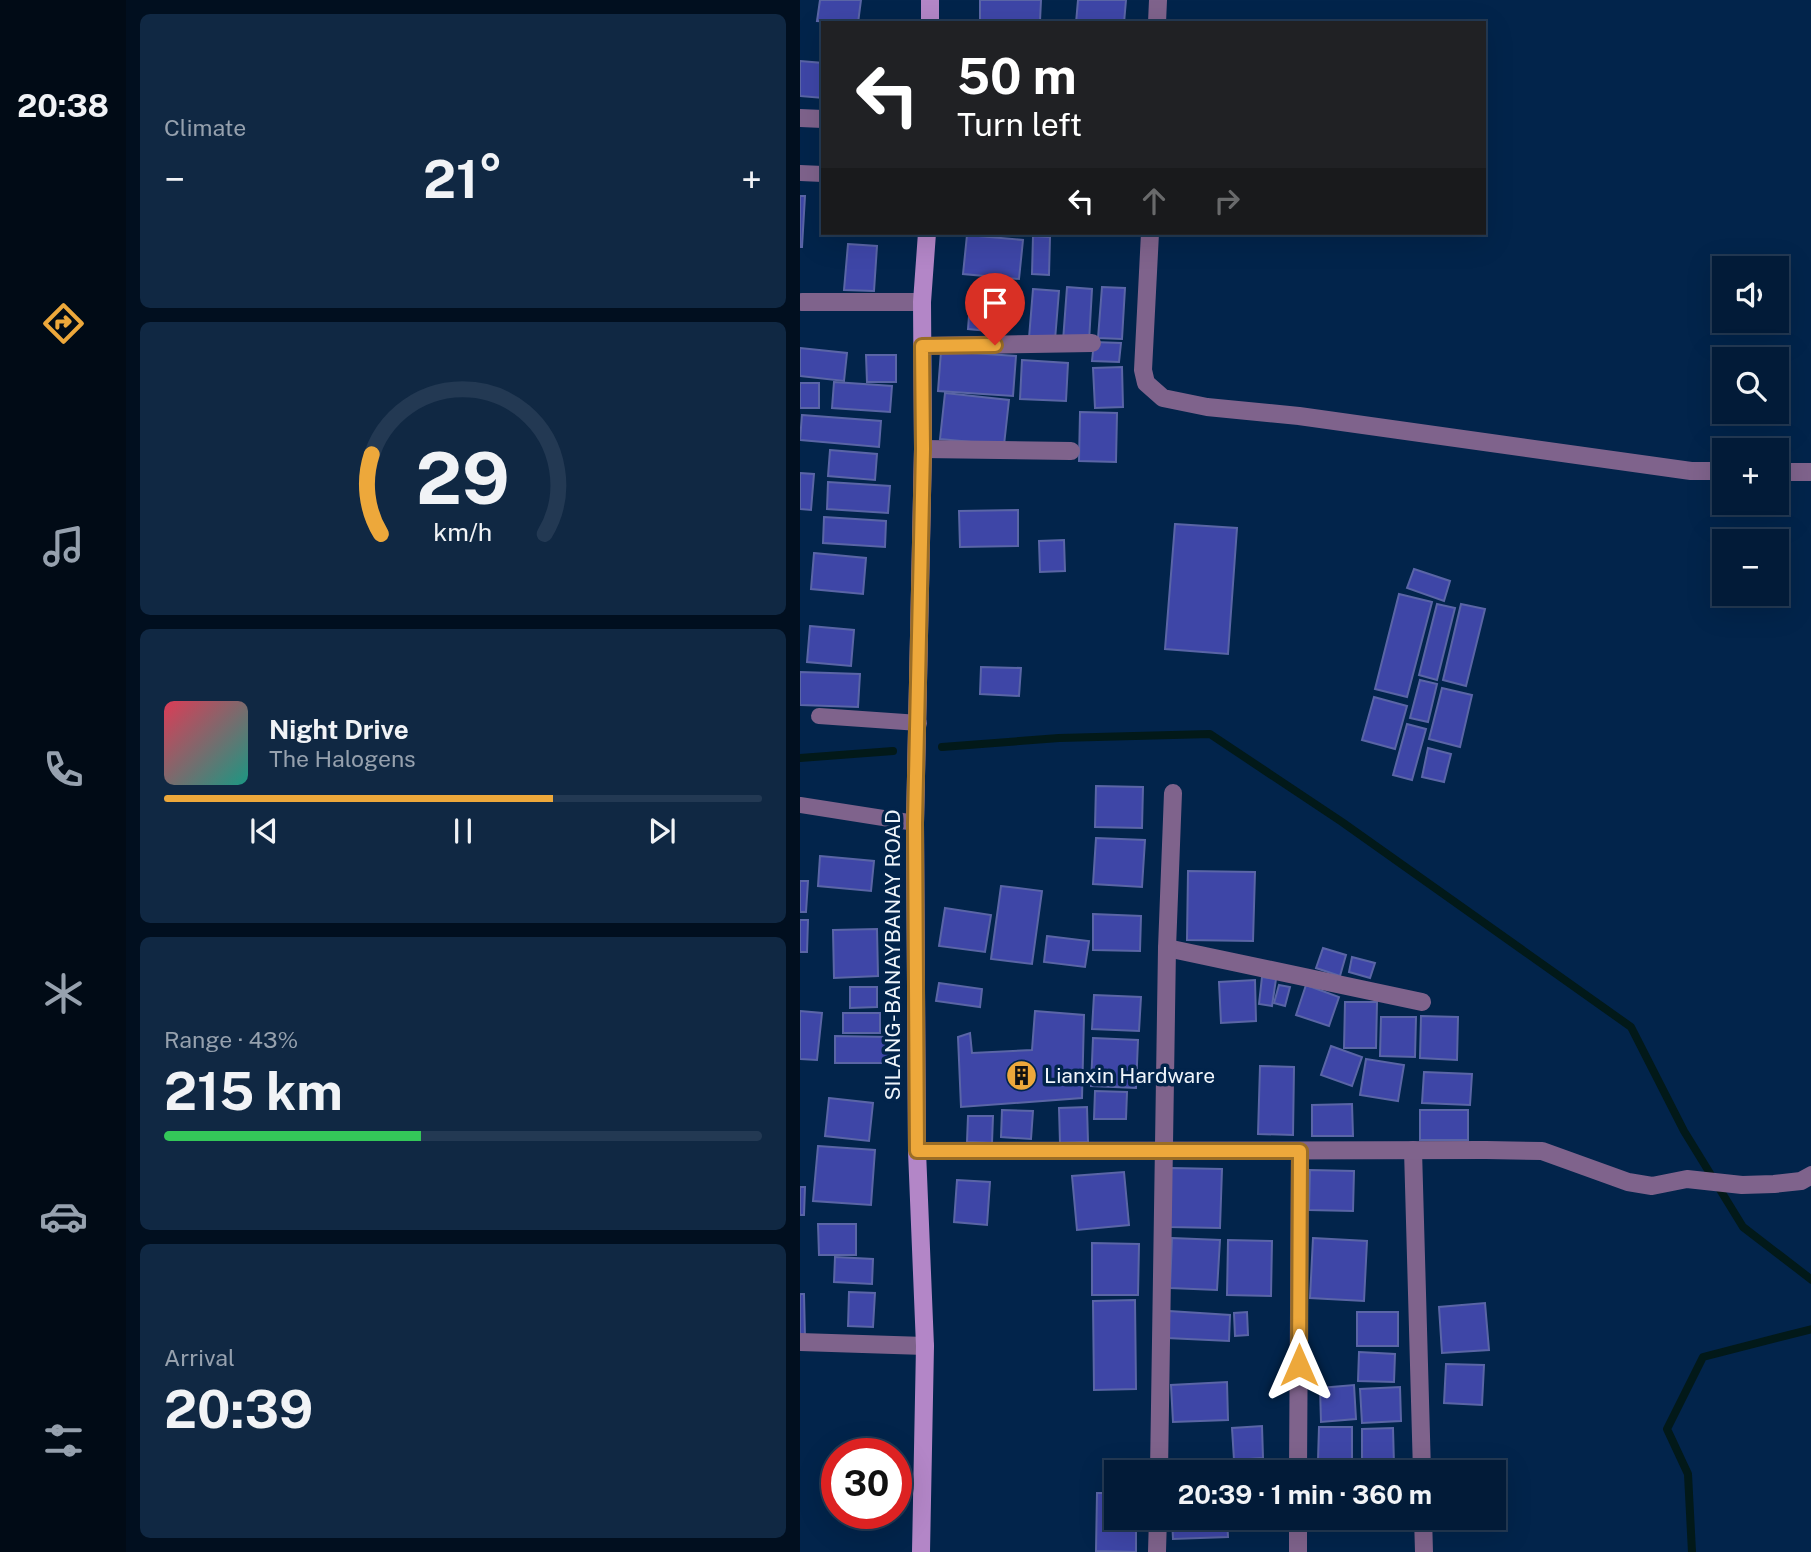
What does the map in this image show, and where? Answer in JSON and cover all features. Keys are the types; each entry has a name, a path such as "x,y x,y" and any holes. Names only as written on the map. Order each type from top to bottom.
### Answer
{"main road":[{"path":"930,0 930,21"},
{"name":"SILANG-BANAYBANAY ROAD","path":"921,1552 925,1346 917,1151 915,823 923,449 922,302 927,235"}],"street":[{"path":"1157,21 1158,0"},
{"path":"800,118 821,119"},
{"path":"1150,235 1143,370 1146,383 1163,398 1207,407 1299,416 1691,471 1712,471"},
{"path":"802,302 922,302"},
{"path":"922,346 1092,343"},
{"path":"923,449 1071,451"},
{"path":"1789,472 1811,472"},
{"path":"1159,1460 1167,948 1173,793"},
{"path":"1167,948 1422,1002"},
{"path":"1413,1150 1422,1460"},
{"path":"917,1151 1542,1151 1628,1182 1652,1186 1687,1179 1736,1184 1801,1181 1811,1175"},
{"path":"1298,1460 1300,1151"},
{"path":"800,1342 925,1346"},
{"path":"1157,1552 1158,1530"},
{"path":"1298,1530 1298,1552"},
{"path":"1424,1530 1424,1552"}],"lane":[{"path":"800,173 821,174"},
{"path":"819,716 919,723"},
{"path":"800,804 915,823"}],"building":[{"path":"820,0 861,0 858,21 817,21"},
{"path":"980,0 1041,0 1040,21 980,21"},
{"path":"1078,0 1126,0 1124,21 1076,21"},
{"path":"800,61 821,63 821,98 800,96"},
{"path":"800,196 805,196 802,247 800,247"},
{"path":"967,235 1023,240 1019,279 963,274"},
{"path":"1033,236 1050,237 1049,275 1032,274"},
{"path":"848,244 877,246 874,291 844,290"},
{"path":"1067,287 1092,289 1089,342 1063,341"},
{"path":"1102,287 1125,288 1122,339 1098,338"},
{"path":"1033,289 1059,291 1055,340 1029,338"},
{"path":"971,290 1003,293 999,332 968,329"},
{"path":"1094,342 1121,343 1119,362 1092,361"},
{"path":"800,348 847,353 844,381 800,376"},
{"path":"941,351 1016,356 1013,396 938,391"},
{"path":"866,355 896,355 896,382 867,382"},
{"path":"1022,360 1068,363 1066,401 1020,399"},
{"path":"1122,367 1123,407 1095,408 1093,368"},
{"path":"834,382 892,386 890,412 832,408"},
{"path":"800,383 819,383 819,408 800,408"},
{"path":"945,393 1009,400 1004,445 940,439"},
{"path":"1080,412 1117,413 1116,462 1079,461"},
{"path":"802,415 881,421 879,447 800,440"},
{"path":"830,450 877,454 875,480 828,476"},
{"path":"800,473 814,474 811,510 800,509"},
{"path":"828,482 890,486 888,513 827,509"},
{"path":"1018,510 1018,546 960,547 959,511"},
{"path":"824,517 886,521 885,547 823,543"},
{"path":"1175,524 1237,528 1228,654 1165,649"},
{"path":"1064,540 1065,571 1040,572 1039,541"},
{"path":"814,553 866,558 863,594 811,589"},
{"path":"1414,569 1450,581 1444,601 1407,588"},
{"path":"1399,594 1432,602 1407,697 1375,689"},
{"path":"1437,604 1455,608 1437,680 1419,675"},
{"path":"1461,604 1485,609 1466,686 1443,680"},
{"path":"810,626 854,630 851,666 807,662"},
{"path":"981,667 1021,668 1019,696 980,694"},
{"path":"800,672 860,674 858,707 800,705"},
{"path":"1420,680 1437,684 1428,722 1410,718"},
{"path":"1442,688 1472,695 1460,747 1429,739"},
{"path":"1374,697 1407,706 1395,749 1362,740"},
{"path":"1407,724 1426,729 1412,780 1393,775"},
{"path":"1428,748 1451,754 1444,782 1422,777"},
{"path":"1096,786 1143,787 1142,828 1095,827"},
{"path":"1096,838 1145,840 1142,887 1093,884"},
{"path":"820,856 874,861 871,891 818,886"},
{"path":"1188,871 1255,872 1253,941 1187,940"},
{"path":"800,881 808,881 806,912 800,912"},
{"path":"1001,886 1042,891 1032,964 991,959"},
{"path":"945,908 991,915 985,952 939,946"},
{"path":"1093,914 1141,916 1140,951 1093,950"},
{"path":"800,920 808,920 807,952 800,952"},
{"path":"877,929 878,976 834,978 833,930"},
{"path":"1047,936 1089,941 1085,967 1044,962"},
{"path":"1323,948 1346,955 1340,976 1316,968"},
{"path":"1352,957 1375,963 1370,978 1349,972"},
{"path":"1262,977 1276,979 1272,1006 1259,1004"},
{"path":"1255,980 1256,1021 1221,1023 1219,982"},
{"path":"939,983 982,989 980,1007 936,1001"},
{"path":"1279,985 1290,987 1285,1006 1274,1003"},
{"path":"1306,985 1339,997 1329,1026 1296,1015"},
{"path":"850,987 877,987 877,1007 850,1008"},
{"path":"1094,995 1141,997 1139,1031 1092,1029"},
{"path":"1345,1002 1377,1002 1376,1048 1344,1048"},
{"path":"800,1011 822,1013 817,1060 800,1059"},
{"name":"Lianxin Hardware","path":"1035,1011 1084,1015 1082,1098 961,1107 958,1037 970,1033 972,1053 1032,1050"},
{"path":"843,1013 880,1013 880,1033 843,1033"},
{"path":"1421,1016 1458,1017 1457,1060 1420,1058"},
{"path":"1381,1017 1416,1017 1415,1057 1380,1056"},
{"path":"835,1036 890,1037 890,1063 835,1063"},
{"path":"1093,1038 1138,1040 1136,1088 1091,1086"},
{"path":"1331,1046 1362,1057 1352,1086 1321,1075"},
{"path":"1366,1059 1404,1065 1398,1101 1360,1095"},
{"path":"1260,1066 1294,1067 1293,1135 1258,1134"},
{"path":"1424,1072 1472,1074 1470,1105 1422,1103"},
{"path":"1095,1091 1127,1092 1126,1119 1094,1119"},
{"path":"829,1098 873,1103 869,1141 825,1136"},
{"path":"1352,1104 1353,1136 1312,1136 1312,1105"},
{"path":"1087,1107 1088,1142 1060,1143 1059,1108"},
{"path":"1002,1110 1033,1111 1031,1139 1001,1137"},
{"path":"1420,1110 1468,1110 1468,1140 1420,1140"},
{"path":"968,1116 993,1116 992,1143 967,1142"},
{"path":"818,1146 875,1150 871,1205 813,1201"},
{"path":"1171,1168 1222,1169 1220,1228 1170,1227"},
{"path":"1310,1170 1354,1171 1353,1211 1309,1210"},
{"path":"1124,1172 1129,1225 1077,1230 1072,1176"},
{"path":"957,1180 990,1182 987,1225 954,1222"},
{"path":"800,1187 805,1187 804,1215 800,1215"},
{"path":"818,1224 856,1224 856,1255 819,1255"},
{"path":"1172,1238 1220,1240 1217,1290 1170,1288"},
{"path":"1313,1238 1367,1241 1364,1301 1310,1298"},
{"path":"1228,1240 1272,1241 1271,1296 1227,1295"},
{"path":"1092,1243 1139,1244 1138,1295 1092,1295"},
{"path":"835,1257 873,1259 872,1284 834,1282"},
{"path":"849,1292 875,1293 873,1327 848,1326"},
{"path":"800,1294 804,1294 805,1337 800,1338"},
{"path":"1135,1300 1136,1389 1094,1390 1093,1301"},
{"path":"1485,1303 1489,1350 1442,1353 1439,1307"},
{"path":"1169,1311 1230,1315 1229,1341 1167,1338"},
{"path":"1247,1312 1248,1335 1235,1336 1234,1313"},
{"path":"1357,1312 1398,1312 1398,1346 1357,1346"},
{"path":"1359,1352 1395,1354 1394,1382 1358,1381"},
{"path":"1446,1364 1484,1365 1482,1405 1444,1403"},
{"path":"1227,1382 1228,1420 1173,1422 1171,1385"},
{"path":"1354,1385 1356,1419 1321,1422 1320,1388"},
{"path":"1400,1387 1401,1421 1362,1423 1360,1389"},
{"path":"1262,1426 1263,1458 1234,1460 1232,1428"},
{"path":"1319,1427 1352,1427 1352,1460 1318,1460"},
{"path":"1393,1428 1394,1460 1362,1460 1362,1429"},
{"path":"1097,1493 1104,1493 1104,1530 1136,1530 1136,1552 1096,1551"},
{"path":"1173,1530 1228,1530 1228,1537 1173,1539"}],"waterway":[{"path":"942,747 1059,738 1210,734 1342,822 1631,1027 1684,1131 1743,1227 1812,1280"},
{"path":"800,758 893,751"},
{"path":"1692,1552 1688,1474 1667,1429 1703,1357 1812,1329"}],"place":[{"name":"Lianxin Hardware","path":"1021,1076"}],"route":[{"path":"995,345 922,346 919,723 915,823 917,1151 1300,1151 1299,1365"}]}
